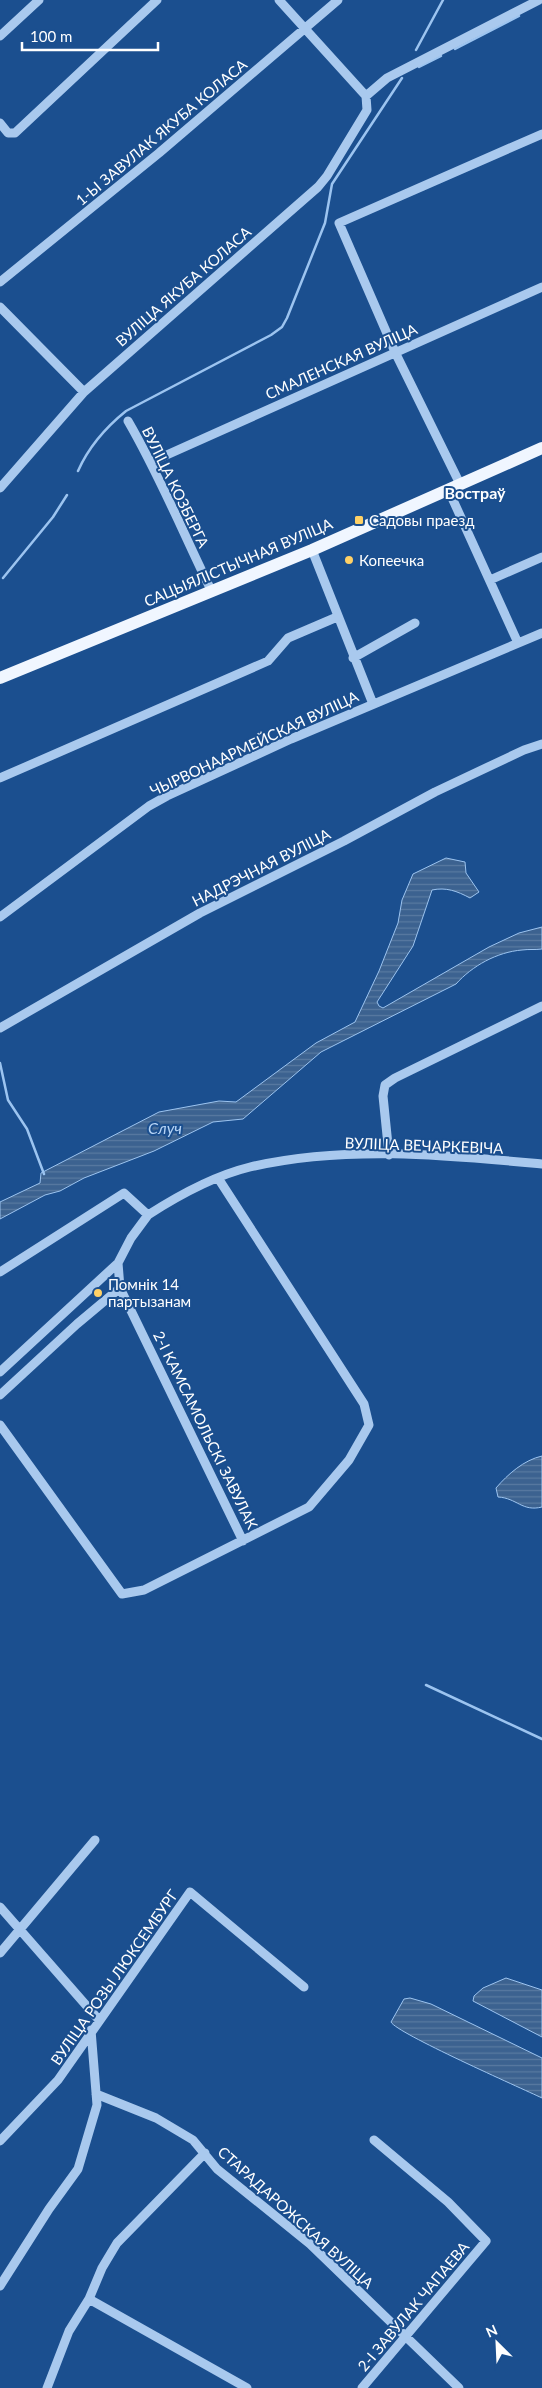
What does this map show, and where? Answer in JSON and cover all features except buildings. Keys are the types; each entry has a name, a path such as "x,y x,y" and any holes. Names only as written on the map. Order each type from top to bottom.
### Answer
{"main road":[{"name":"САЦЫЯЛІСТЫЧНАЯ ВУЛІЦА","path":"0,678 312,550 542,448"}],"street":[{"path":"0,36 38,0"},
{"path":"0,124 8,133 15,132 157,0"},
{"path":"279,0 366,96 387,78 539,0"},
{"name":"1-Ы ЗАВУЛАК ЯКУБА КОЛАСА","path":"0,282 159,153 338,0"},
{"name":"ВУЛІЦА ЯКУБА КОЛАСА","path":"0,488 84,392 318,187 328,176 366,110 366,96"},
{"path":"460,484 395,352 339,223 542,134"},
{"name":"СМАЛЕНСКАЯ ВУЛІЦА","path":"152,462 542,287"},
{"path":"0,306 84,392"},
{"name":"ВУЛІЦА КОЗБЕРГА","path":"128,422 152,462 178,524 212,592"},
{"path":"448,490 518,643"},
{"path":"312,550 353,658 373,704"},
{"path":"490,580 542,557"},
{"path":"0,778 268,661 288,638 337,617"},
{"path":"353,658 415,623"},
{"name":"ЧЫРВОНААРМЕЙСКАЯ ВУЛІЦА","path":"0,916 149,806 167,796 373,704 542,632"},
{"name":"НАДРЭЧНАЯ ВУЛІЦА","path":"0,1028 200,913 344,841 434,792 524,750 542,744"},
{"path":"389,1155 383,1096 385,1085 395,1078 542,1006"},
{"name":"ВУЛІЦА ВЕЧАРКЕВІЧА","path":"118,1263 131,1238 148,1216 179,1195 218,1178 250,1167 353,1154 542,1164"},
{"name":"2-І КАМСАМОЛЬСКІ ЗАВУЛАК","path":"118,1263 120,1288 243,1541 308,1507 349,1460 369,1425 364,1404 218,1178"},
{"path":"0,1272 124,1193 148,1216"},
{"path":"0,1372 118,1263"},
{"path":"0,1395 76,1324 120,1288"},
{"path":"0,1425 122,1594 144,1590 243,1541"},
{"path":"0,1953 95,1840"},
{"name":"ВУЛІЦА РОЗЫ ЛЮКСЕМБУРГ","path":"0,2141 58,2080 190,1892 304,1987"},
{"path":"0,1907 21,1928 99,2020"},
{"path":"0,2286 49,2208 78,2169 97,2104 92,2030"},
{"name":"СТАРАДАРОЖСКАЯ ВУЛІЦА","path":"96,2094 156,2118 193,2140 217,2169 310,2244 459,2388"},
{"name":"2-І ЗАВУЛАК ЧАПАЕВА","path":"362,2388 486,2241 448,2202 374,2140"},
{"path":"48,2388 69,2331 89,2299 102,2268 117,2243 155,2207 205,2153"},
{"path":"89,2299 247,2388"}],"water":[{"name":"Случ","path":"446,858 465,862 466,873 479,892 470,898 451,890 432,890 413,946 377,1002 379,1006 383,1008 489,947 519,933 542,927 542,949 513,951 494,957 477,966 456,984 321,1052 243,1119 213,1122 154,1151 84,1178 60,1191 45,1195 0,1219 0,1202 40,1183 41,1173 159,1112 219,1101 236,1102 316,1043 355,1022 379,971 398,923 402,900 413,874"},
{"path":"542,1456 542,1507 529,1508 498,1497 496,1488 506,1478 523,1464"},
{"path":"506,1978 542,1990 542,2037 473,2001 474,1996 483,1988"},
{"path":"410,1998 431,2004 542,2058 542,2098 435,2048 398,2028 391,2022 404,1999"}],"waterway":[{"path":"416,50 443,0"},
{"path":"455,49 519,16"},
{"path":"419,67 441,56"},
{"path":"78,471 87,453 98,438 126,411 271,335 282,327 325,223 332,184 402,78"},
{"path":"3,578 53,517 67,495"},
{"path":"0,1063 8,1100 27,1129 44,1174"},
{"path":"426,1685 542,1739"}],"place":[{"name":"Садовы праезд","path":"359,520"},
{"name":"Копеечка","path":"349,560"},
{"name":"Помнік 14 партызанам","path":"98,1293"}],"district":[{"name":"Востраў","path":"475,492"}]}
